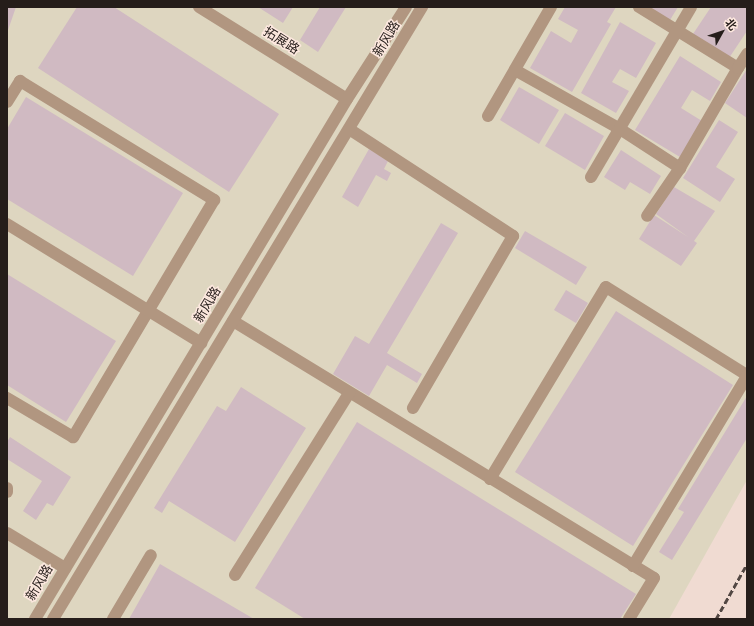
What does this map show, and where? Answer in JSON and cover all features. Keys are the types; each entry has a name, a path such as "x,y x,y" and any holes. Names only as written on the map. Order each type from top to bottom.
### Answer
{"street":[{"name":"拓展路","path":"199,7 347,99"},
{"name":"新风路","path":"35,619 347,99 406,7"},
{"name":"新风路","path":"53,619 422,7"},
{"path":"488,116 551,7"},
{"path":"639,7 738,68"},
{"path":"592,177 691,7"},
{"path":"647,216 680,168 747,54"},
{"path":"515,70 620,129 680,168"},
{"path":"7,102 20,81 214,200 73,437 7,398"},
{"path":"349,129 513,236 413,408"},
{"path":"7,224 201,344"},
{"path":"490,479 606,287 747,375 633,566"},
{"path":"233,321 654,578 630,619"},
{"path":"235,575 349,393"},
{"path":"7,533 65,568"},
{"path":"113,619 151,555"}],"shaded area":[{"path":"7,7 747,7 747,480 669,619 7,619"}],"building":[{"path":"7,7 16,7 7,33"},
{"path":"77,7 114,7 279,114 229,192 38,68"},
{"path":"258,7 293,7 283,23"},
{"path":"320,7 346,7 318,52 300,40"},
{"path":"565,7 616,7 607,22 611,24 572,92 530,68 551,31 571,43 578,30 558,19"},
{"path":"646,7 678,7 670,20"},
{"path":"711,7 747,7 747,31 729,58 693,34"},
{"path":"620,22 656,43 636,78 620,69 612,82 629,91 616,113 581,93"},
{"path":"680,56 721,82 710,101 692,90 681,108 702,121 680,157 635,130"},
{"path":"747,69 747,118 725,103"},
{"path":"519,87 559,110 539,144 500,120"},
{"path":"26,97 183,193 133,276 7,199 7,129"},
{"path":"565,113 604,136 585,170 545,146"},
{"path":"719,120 738,132 716,167 735,179 720,202 683,178"},
{"path":"369,149 388,161 384,169 391,173 387,181 376,175 358,207 342,197"},
{"path":"621,150 661,176 650,194 630,182 625,190 604,177"},
{"path":"674,187 715,211 694,241 697,243 681,266 639,239 654,215 688,237 656,214"},
{"path":"441,223 458,233 387,353 422,374 417,383 387,365 369,396 333,374 355,336 369,344"},
{"path":"525,231 587,267 576,285 515,248"},
{"path":"7,274 116,341 66,422 7,385"},
{"path":"566,290 588,303 576,323 554,310"},
{"path":"616,311 733,385 633,546 515,472"},
{"path":"241,387 306,428 235,542 169,501 162,513 154,508 217,406 226,411"},
{"path":"747,396 747,438 672,560 659,552 684,512 678,509"},
{"path":"357,422 636,594 620,619 305,619 255,588"},
{"path":"10,437 71,477 53,506 47,503 36,520 23,511 42,481 7,459 7,442"},
{"path":"160,564 254,619 129,619"}],"railway":[{"path":"716,619 747,564"}]}
